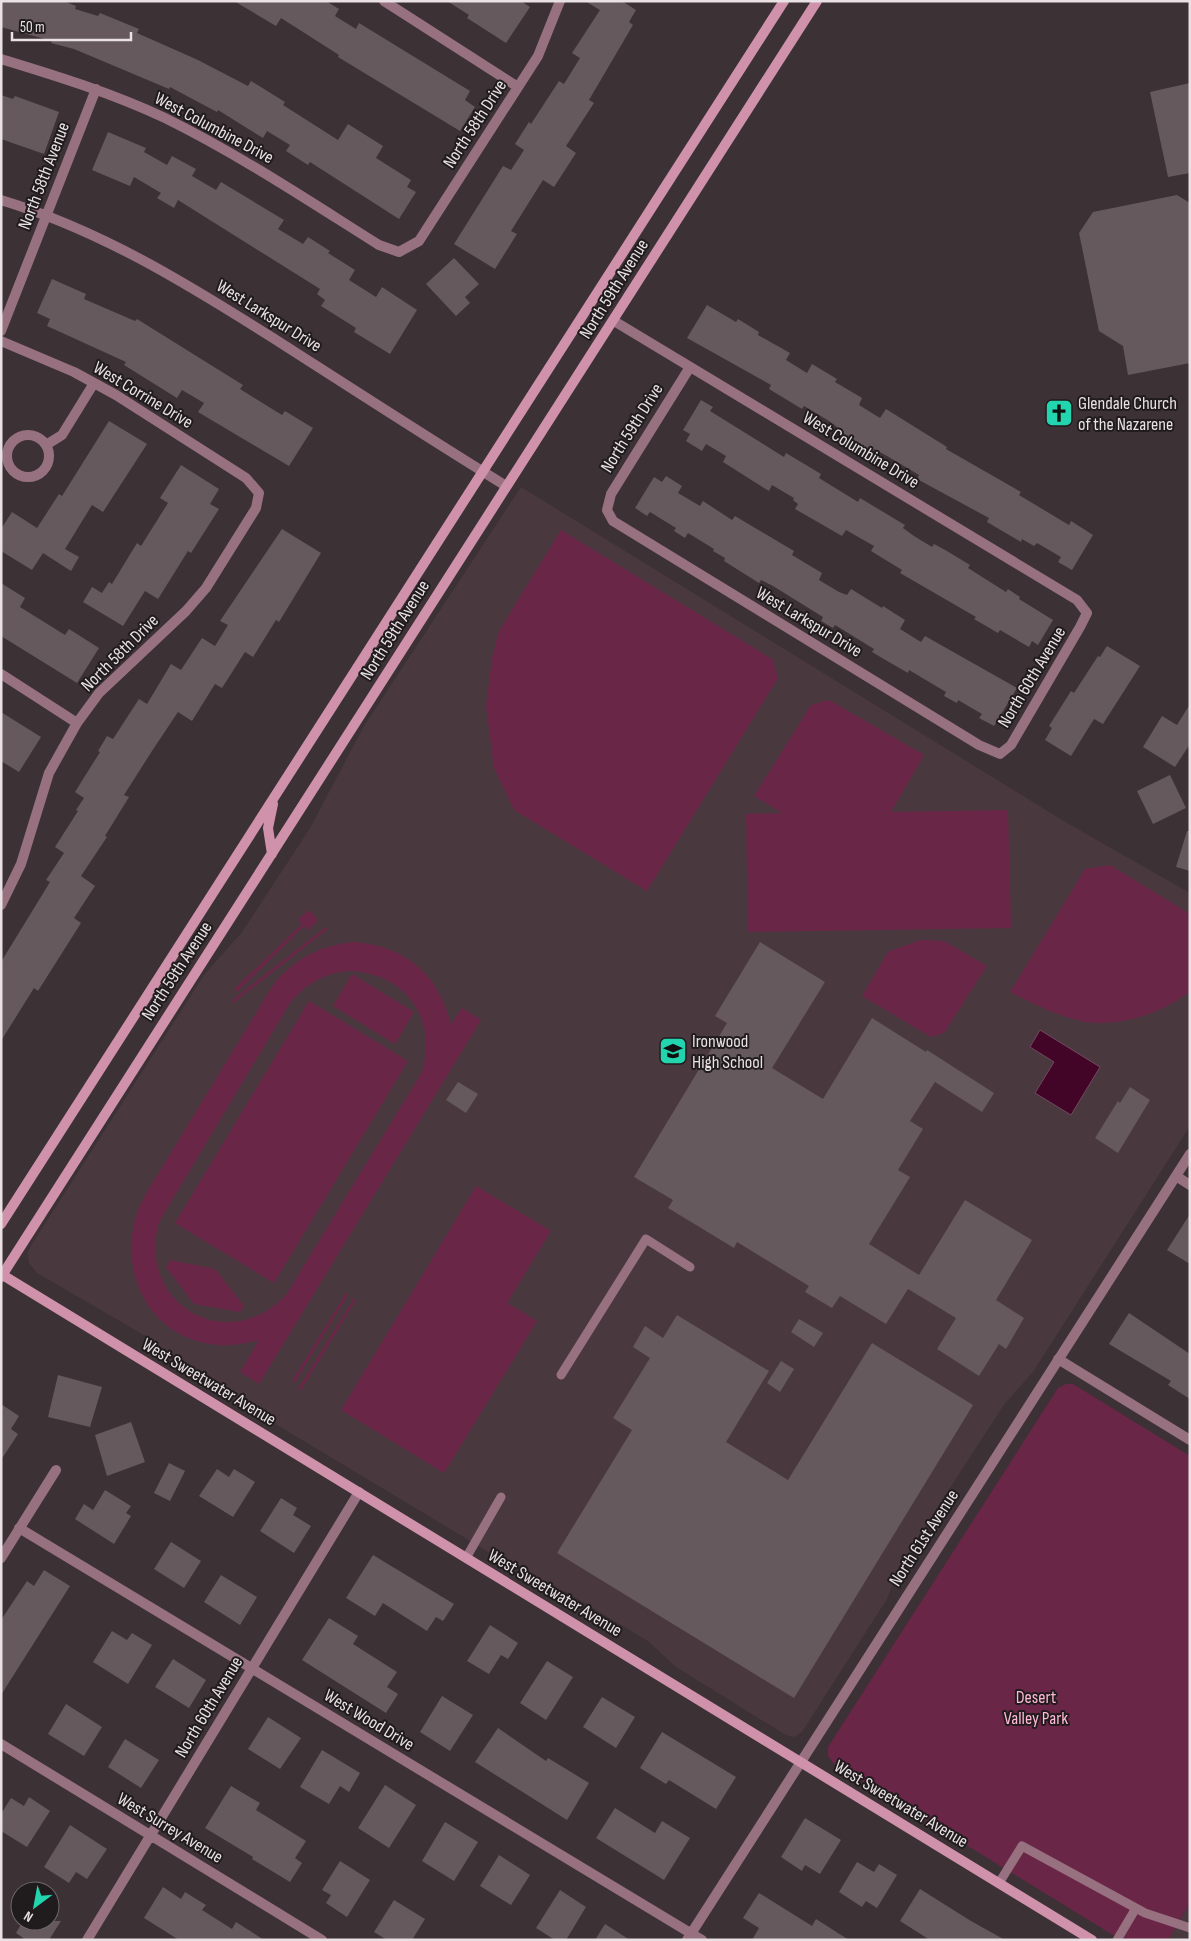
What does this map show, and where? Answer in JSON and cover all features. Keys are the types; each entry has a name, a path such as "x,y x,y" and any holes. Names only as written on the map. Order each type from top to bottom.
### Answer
{"main road":[{"name":"North 59th Avenue","path":"1,1224 784,1"},
{"name":"North 59th Avenue","path":"2,1275 817,1"},
{"path":"272,854 268,828 274,798"},
{"name":"West Sweetwater Avenue","path":"2,1275 1092,1940"}],"street":[{"path":"384,1 518,87"},
{"name":"North 58th Drive","path":"399,252 419,241 538,56 560,1"},
{"name":"West Columbine Drive","path":"1,59 96,89 163,117 248,162 379,245 399,252"},
{"name":"North 58th Avenue","path":"1,331 96,89"},
{"name":"West Larkspur Drive","path":"1,200 46,215 114,244 207,296 506,486"},
{"name":"West Columbine Drive","path":"614,321 1077,600 1086,612"},
{"name":"West Corrine Drive","path":"1,341 74,372 94,383 246,478 259,493"},
{"name":"North 59th Drive","path":"607,510 611,494 690,367"},
{"path":"46,445 62,435 94,383"},
{"path":"23,435 36,436 46,445 49,458 47,465 38,474 32,477 19,476 9,467 7,461 8,447 17,438 23,435"},
{"name":"North 58th Drive","path":"1,905 21,864 49,773 77,723 99,693 186,611 206,588 256,508 259,493"},
{"name":"West Larkspur Drive","path":"607,510 613,521 979,745 1000,754"},
{"name":"North 60th Avenue","path":"1000,754 1011,745 1080,627 1086,612"},
{"path":"1,674 77,723"},
{"name":"North 61st Avenue","path":"689,1936 1190,1154"},
{"path":"1176,1176 1190,1185"},
{"path":"1058,1360 1190,1440"},
{"path":"1,1558 56,1470"},
{"name":"North 60th Avenue","path":"87,1940 359,1492"},
{"name":"West Wood Drive","path":"19,1528 689,1936 702,1940"},
{"name":"West Surrey Avenue","path":"1,1744 322,1940"}],"lane":[{"path":"561,1375 646,1239 690,1266"},
{"path":"466,1558 502,1497"},
{"path":"999,1883 1022,1846 1145,1913 1190,1928"},
{"path":"1117,1940 1136,1908"}],"shaded area":[{"name":"Ironwood High School","path":"521,487 1067,823 1190,893 1190,1126 1033,1372 1003,1406 899,1567 887,1599 802,1732 794,1737 786,1735 676,1667 648,1641 566,1592 540,1583 181,1367 154,1341 37,1273 29,1263 28,1252 32,1244 204,975 242,932 310,828 364,726"},
{"path":"1040,1030 1100,1067 1071,1115 1035,1093 1054,1062 1030,1047"},
{"path":"1187,1908 1190,1909 1190,1940 1168,1940"}],"green space":[{"path":"561,530 772,659 778,678 647,891 514,810 494,768 486,707 492,658 499,631"},
{"path":"829,700 924,755 891,812 1008,810 1011,928 748,932 746,814 782,813 754,796 811,705"},
{"path":"1110,865 1190,914 1190,991 1180,999 1153,1012 1124,1021 1109,1023 1094,1023 1063,1016 1010,992 1085,869"},
{"path":"309,910 318,920 308,930 304,926 237,992 234,989 302,924 298,919"},
{"path":"326,927 328,929 233,1003 231,1001"},
{"path":"920,940 944,941 987,966 944,1033 931,1037 862,996 888,952"},
{"path":"355,942 374,945 405,957 429,978 446,1007 451,1025 462,1008 481,1020 259,1384 240,1372 259,1340 249,1343 217,1345 191,1339 169,1328 153,1311 140,1291 133,1269 131,1245 135,1221 144,1197 273,985 290,967 310,954 331,946","holes":["347,971 367,973 385,979 400,989 412,1001 420,1016 425,1033 426,1052 422,1072 286,1295 263,1313 238,1321 214,1321 192,1312 174,1297 161,1277 155,1251 159,1222 290,1003 302,990 323,977"]},
{"path":"352,974 414,1012 395,1044 333,1006"},
{"path":"309,1001 408,1061 274,1283 175,1223"},
{"path":"476,1186 551,1231 507,1303 537,1321 444,1473 341,1410"},
{"path":"170,1260 215,1269 244,1306 240,1312 194,1304 166,1267"},
{"path":"346,1293 348,1295 295,1382 292,1381"},
{"path":"354,1298 356,1300 301,1390 298,1389"},
{"name":"Desert Valley Park","path":"1066,1384 1073,1384 1190,1456 1190,1909 1187,1908 1168,1940 1121,1940 834,1764 828,1756 828,1747 1058,1388"}],"building":[{"path":"1,1 64,1 76,6 75,9 98,16 100,13 139,29 137,33 198,60 248,86 251,81 285,102 283,105 338,140 348,124 383,146 376,158 411,180 407,187 416,192 399,219 310,162 308,165 286,151 290,145 267,131 263,138 218,110 217,112 170,87 169,89 74,49 51,43 52,41 1,27"},
{"path":"234,1 326,1 339,9 335,16 356,29 359,23 470,91 465,100 475,107 460,131 338,57 339,55 281,18 276,26"},
{"path":"447,1 521,1 530,7 506,43 467,18 469,15"},
{"path":"585,1 622,1 636,10 629,22 633,25 589,100 594,103 566,146 576,153 554,187 543,180 511,231 517,234 495,269 454,244 503,166 511,170 524,150 515,144 529,122 531,124 559,81 564,84 580,58 572,53 600,10"},
{"path":"1190,83 1190,173 1168,177 1150,92"},
{"path":"1,95 13,99 15,96 59,112 44,154 1,139"},
{"path":"108,132 146,148 144,152 167,165 172,156 196,169 192,176 216,190 221,182 284,220 278,229 303,244 308,237 330,251 328,253 355,270 349,280 376,297 382,287 417,310 390,354 354,332 356,328 321,306 325,300 317,294 320,289 178,200 174,208 157,198 161,193 134,177 130,186 92,170"},
{"path":"1177,195 1190,203 1190,363 1128,375 1123,346 1099,331 1079,233 1093,212"},
{"path":"454,258 479,284 465,297 470,303 456,316 426,284"},
{"path":"52,279 86,294 84,299 135,321 137,319 243,385 240,389 282,415 285,411 313,428 289,466 198,412 204,403 182,390 177,398 124,365 126,362 47,326 50,319 37,313"},
{"path":"707,305 736,322 738,319 759,332 758,335 790,353 786,360 807,373 812,364 837,379 835,382 862,398 859,405 880,418 886,409 947,447 946,449 1021,492 1019,495 1069,525 1071,521 1093,535 1072,570 1058,562 1061,557 1037,543 1034,546 1022,539 1021,542 987,522 989,518 917,479 919,475 874,449 873,452 840,433 841,430 829,421 804,406 802,409 769,389 771,385 687,338"},
{"path":"701,400 713,407 710,411 784,457 786,453 821,474 819,478 858,502 860,498 905,525 903,528 914,536 932,547 934,544 947,551 970,565 968,568 1006,592 1008,589 1020,597 1019,599 1053,620 1038,645 1032,641 1029,647 1000,630 998,633 974,619 976,617 900,573 902,570 871,551 874,546 846,530 842,536 795,509 798,504 793,500 794,498 772,485 769,491 723,462 726,456 706,444 702,451 686,441 690,434 683,430"},
{"path":"109,421 147,444 103,512 92,505 65,549 79,557 71,571 43,553 32,570 1,551 1,529 12,512 37,528 59,494 62,496"},
{"path":"181,465 219,489 210,504 219,509 191,553 188,551 158,599 145,591 123,626 83,602 92,587 102,593 109,582 112,584 137,543 141,546 168,503 160,498"},
{"path":"666,476 682,486 678,493 700,506 703,501 732,520 735,516 794,551 792,555 822,573 819,580 847,595 851,589 905,620 900,629 921,642 925,636 1017,688 994,726 979,718 982,714 958,700 957,703 944,696 946,692 909,670 908,673 872,652 874,649 835,625 833,628 821,621 823,617 773,586 761,580 759,583 724,561 725,558 713,551 714,549 688,533 685,538 674,531 676,528 650,512 647,516 635,508 654,477 662,482"},
{"path":"282,529 321,553 279,622 276,620 253,657 245,652 222,688 215,684 192,721 178,712 152,751 124,795 129,797 105,836 107,837 81,876 95,886 74,918 81,923 38,991 34,988 1,1041 1,962 50,882 46,880 64,853 55,847 84,798 75,792 100,752 98,751 107,736 113,739 139,699 147,704 171,664 181,670 202,638 215,646 228,625 220,621"},
{"path":"1,583 25,598 20,607 65,635 69,629 99,648 77,683 1,636"},
{"path":"1107,646 1140,666 1103,724 1094,719 1071,756 1045,740 1052,728 1049,726 1071,691 1074,693 1098,656 1100,657"},
{"path":"1190,704 1190,744 1175,767 1143,747 1162,716 1177,725"},
{"path":"1,712 41,737 19,772 1,761"},
{"path":"1170,775 1186,808 1153,824 1137,791"},
{"path":"1187,831 1190,831 1190,871 1176,867"},
{"path":"760,942 825,982 772,1068 823,1099 872,1018 926,1052 927,1050 994,1093 982,1112 935,1082 910,1121 923,1129 898,1170 910,1177 869,1244 919,1275 965,1200 1032,1240 996,1300 1024,1318 1006,1349 999,1344 979,1376 937,1349 956,1318 908,1289 886,1324 840,1296 832,1308 805,1292 809,1286 737,1242 734,1248 668,1208 673,1200 634,1177 727,1023 715,1016"},
{"path":"458,1082 478,1094 466,1113 446,1100"},
{"path":"1130,1087 1150,1100 1118,1153 1095,1138 1118,1101 1120,1103"},
{"path":"1190,1214 1190,1264 1167,1250"},
{"path":"1129,1313 1190,1354 1190,1399 1168,1385 1171,1381 1109,1344"},
{"path":"677,1315 769,1371 726,1442 788,1480 872,1343 973,1405 794,1698 557,1553 632,1430 613,1418 650,1358 633,1347 645,1326 663,1338"},
{"path":"799,1319 823,1333 814,1347 791,1332"},
{"path":"781,1361 794,1369 780,1392 767,1383"},
{"path":"58,1375 102,1387 90,1427 48,1417"},
{"path":"1,1404 19,1416 11,1429 18,1434 1,1460"},
{"path":"131,1422 145,1462 107,1476 95,1435"},
{"path":"169,1463 185,1471 170,1501 154,1493"},
{"path":"217,1469 229,1477 234,1469 255,1482 233,1517 199,1496"},
{"path":"105,1490 131,1506 126,1513 131,1516 114,1544 75,1519 84,1504 93,1510"},
{"path":"281,1498 297,1508 293,1515 311,1526 294,1553 260,1531"},
{"path":"171,1542 201,1561 184,1588 154,1569"},
{"path":"373,1555 454,1604 443,1621 436,1617 427,1631 383,1603 375,1616 346,1598"},
{"path":"44,1570 70,1586 1,1695 1,1620 27,1581 34,1586"},
{"path":"221,1575 257,1597 240,1625 204,1602"},
{"path":"329,1618 358,1636 353,1644 397,1672 387,1687 398,1694 386,1713 302,1660"},
{"path":"490,1625 518,1643 508,1659 501,1655 489,1674 467,1661"},
{"path":"112,1631 127,1640 132,1633 152,1645 128,1684 93,1662"},
{"path":"173,1659 206,1680 189,1708 155,1687"},
{"path":"547,1661 573,1677 546,1720 520,1703"},
{"path":"442,1696 473,1715 450,1751 420,1732"},
{"path":"602,1697 635,1717 616,1748 583,1727"},
{"path":"66,1704 102,1727 84,1756 48,1734"},
{"path":"268,1717 301,1738 280,1769 248,1749"},
{"path":"498,1728 546,1761 548,1758 589,1783 567,1820 475,1762"},
{"path":"662,1732 736,1777 716,1809 669,1780 666,1784 640,1768"},
{"path":"125,1739 159,1760 141,1788 108,1767"},
{"path":"322,1750 360,1773 349,1792 340,1786 329,1804 300,1787"},
{"path":"385,1785 416,1805 389,1848 358,1828"},
{"path":"231,1786 260,1803 256,1810 306,1841 295,1858 302,1863 290,1882 205,1828"},
{"path":"29,1797 50,1811 27,1847 1,1831 1,1814 11,1798 24,1806"},
{"path":"615,1808 655,1833 662,1821 690,1838 664,1880 596,1838"},
{"path":"805,1818 841,1840 820,1874 805,1865 802,1871 781,1857"},
{"path":"445,1822 478,1842 454,1881 422,1861"},
{"path":"70,1825 107,1849 87,1879 76,1872 69,1883 44,1867"},
{"path":"499,1855 530,1875 511,1905 480,1886"},
{"path":"340,1861 370,1880 347,1917 326,1903 331,1895 322,1890"},
{"path":"857,1862 874,1872 879,1864 897,1875 877,1908 866,1901 862,1907 839,1892"},
{"path":"163,1887 181,1899 185,1892 206,1905 202,1910 232,1929 236,1922 264,1940 179,1940 144,1918"},
{"path":"920,1889 1005,1940 930,1940 900,1921"},
{"path":"560,1890 586,1907 566,1940 555,1940 536,1928"},
{"path":"759,1893 812,1926 816,1919 849,1940 752,1940 759,1928 743,1918"},
{"path":"394,1900 425,1919 412,1940 387,1940 374,1932"},
{"path":"605,1924 630,1940 595,1940"},
{"path":"17,1931 55,1931 49,1940 26,1940 16,1933"}],"place":[{"name":"Glendale Church of the Nazarene","path":"1059,413"},
{"name":"Ironwood High School","path":"673,1051"}]}
